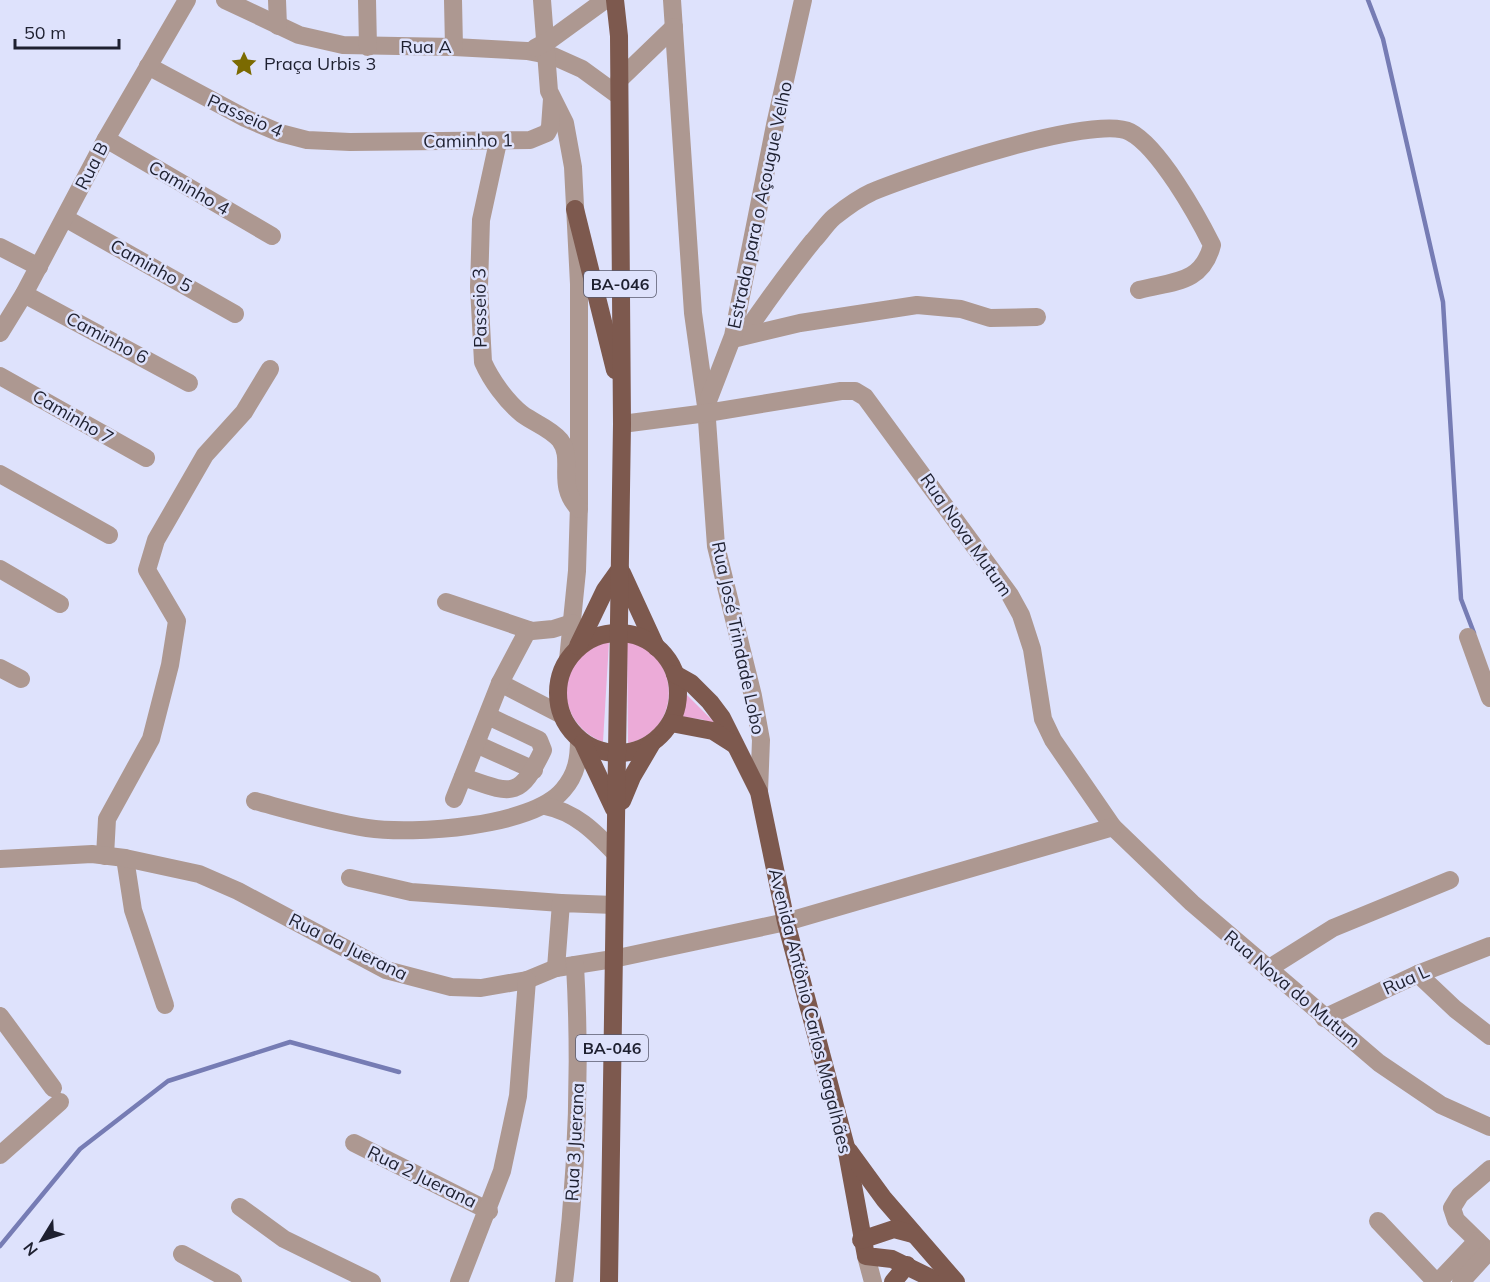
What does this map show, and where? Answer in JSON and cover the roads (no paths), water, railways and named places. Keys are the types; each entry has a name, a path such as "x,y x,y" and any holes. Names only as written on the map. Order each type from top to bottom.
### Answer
{"main road":[{"name":"BA-046","path":"609,1282 614,905 619,754 618,633 622,424 619,36 615,0"},
{"path":"575,209 622,399"},
{"path":"652,743 639,750 619,754 600,751 581,741 570,730 562,715 558,698 559,680 592,623 605,590 620,569 656,647"},
{"path":"572,655 602,635 618,633 638,637 656,647 668,659 675,674 678,691 677,708 671,723 652,743 632,777 616,814"},
{"name":"Avenida Antônio Carlos Magalhães","path":"675,674 701,691 722,718 759,792 786,922 846,1147 864,1248"},
{"path":"671,723 700,727 735,745"},
{"path":"581,741 616,814"},
{"path":"846,1147 913,1234 956,1282"},
{"path":"864,1248 894,1229 913,1234"},
{"path":"864,1248 907,1265 939,1282"},
{"path":"893,1282 907,1265"}],"street":[{"name":"Rua B","path":"0,333 39,267 106,139 187,0"},
{"name":"Rua A","path":"225,0 299,35 343,45 540,49 619,88"},
{"path":"277,0 278,26"},
{"path":"367,0 368,47"},
{"path":"453,0 454,46"},
{"path":"543,0 540,49 552,97 565,123 573,167 575,209 580,362 579,509 572,655"},
{"path":"540,49 605,0"},
{"name":"Rua José Trindade Lobo","path":"672,0 693,313 706,410 716,546 753,696 761,740 759,792"},
{"name":"Estrada para o Açougue Velho","path":"706,410 738,338 775,125 803,0"},
{"path":"619,88 674,27"},
{"name":"Passeio 4","path":"148,66 207,99 280,133 307,140 350,142"},
{"name":"Caminho 1","path":"350,142 530,140 547,133 550,127 552,97"},
{"path":"738,338 795,262 833,218 869,193 1012,147 1080,130 1109,127 1129,131 1150,148 1199,220 1212,245 1208,262 1193,276 1139,290"},
{"name":"Caminho 4","path":"106,139 272,236"},
{"name":"Passeio 3","path":"498,142 481,220 479,298 483,362 488,373 522,413 559,440 565,456 567,492 579,509"},
{"name":"Caminho 5","path":"65,218 235,314"},
{"path":"0,247 39,267"},
{"name":"Caminho 6","path":"24,294 189,382"},
{"path":"738,338 800,323 917,304 960,309 990,318 1037,317"},
{"path":"105,855 107,819 151,739 172,654 177,621 147,570 156,540 205,455 244,412 270,369"},
{"name":"Caminho 7","path":"0,375 146,458"},
{"name":"Rua Nova Mutum","path":"622,424 841,391 855,391 865,397 1010,595 1021,615 1032,649 1043,719 1053,740 1113,827"},
{"path":"0,474 109,535"},
{"path":"0,568 60,604"},
{"path":"446,602 528,630 553,629 572,623"},
{"path":"454,800 500,683 528,630"},
{"path":"1468,637 1490,698"},
{"path":"0,668 21,680"},
{"path":"500,683 562,715"},
{"path":"463,777 507,790 521,786 534,770 543,750 543,744 539,740 488,716"},
{"path":"255,801 369,828 435,831 467,828 545,806 571,780 577,767 581,741"},
{"path":"476,744 534,770"},
{"path":"545,806 562,809 579,819 615,853"},
{"name":"Rua da Juerana","path":"0,859 105,855 199,874 238,891 386,969 417,980 451,987 481,988 527,980 556,968 613,959 786,922 1113,827"},
{"name":"Rua Nova do Mutum","path":"1113,827 1192,903 1324,1018 1415,1089 1459,1114 1490,1127"},
{"path":"125,858 133,910 165,1005"},
{"path":"350,878 411,892 614,905"},
{"path":"1268,969 1333,928 1450,880"},
{"path":"556,968 561,903"},
{"name":"Rua L","path":"1324,1018 1418,974 1490,946"},
{"name":"Rua 3 Juerana","path":"564,1282 579,1109 580,1048 575,965"},
{"path":"1418,974 1485,1028"},
{"path":"459,1282 489,1210 502,1171 518,1096 527,980"},
{"path":"0,1016 57,1095 0,1155"},
{"name":"Rua 2 Juerana","path":"354,1143 489,1210"},
{"path":"1485,1248 1456,1220 1452,1208 1454,1202 1490,1168"},
{"path":"240,1207 284,1239 372,1282"},
{"path":"1378,1221 1437,1282 1485,1248"},
{"name":"Avenida Antônio Carlos Magalhães","path":"864,1248 873,1282"},
{"path":"1461,1282 1485,1248"},
{"path":"182,1254 233,1282"}],"waterway":[{"path":"1368,0 1383,39 1443,302 1461,599 1474,633"},
{"path":"0,1246 80,1149 168,1081 290,1042 399,1072"}],"place":[{"name":"Praça Urbis 3","path":"244,64"}]}
